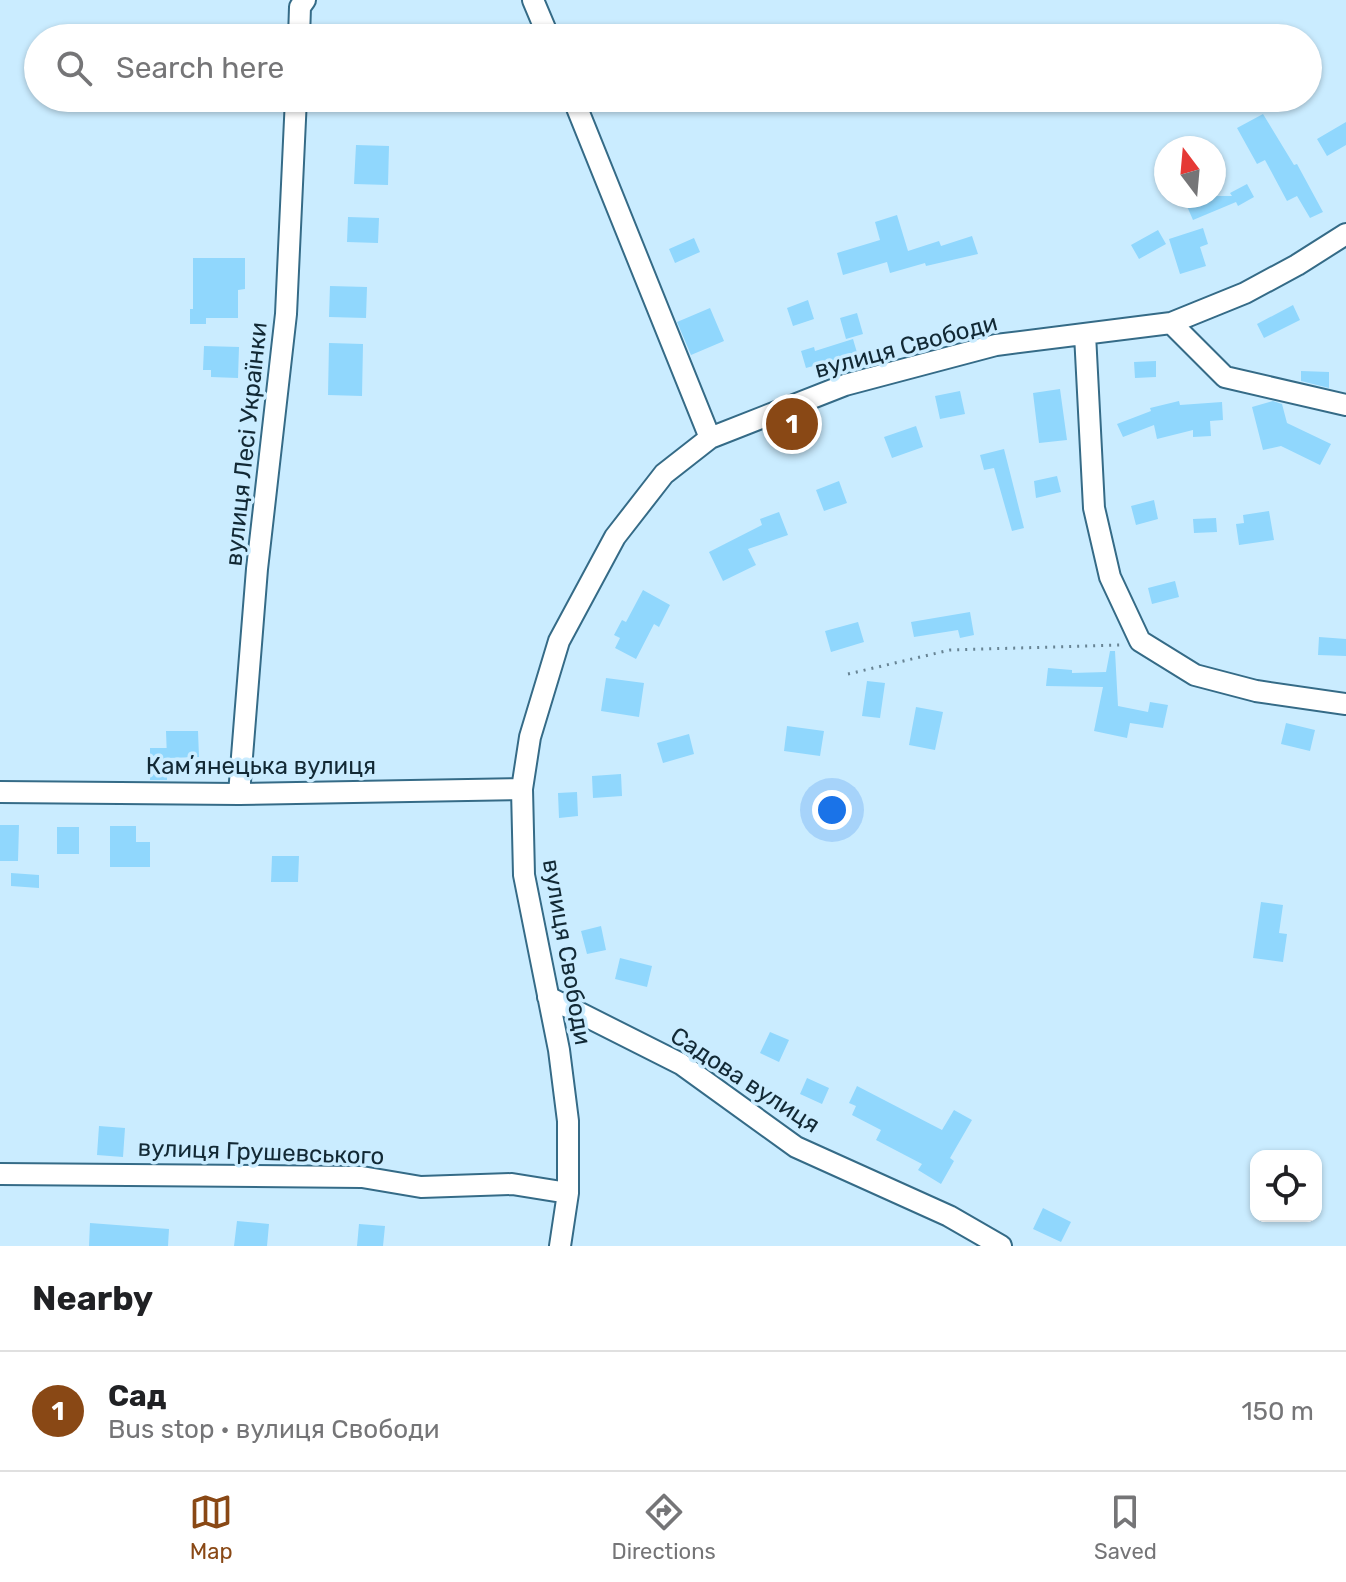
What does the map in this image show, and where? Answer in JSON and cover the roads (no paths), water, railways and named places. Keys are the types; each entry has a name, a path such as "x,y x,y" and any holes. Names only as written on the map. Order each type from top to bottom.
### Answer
{"street":[{"path":"299,24 300,7 305,0"},
{"path":"533,0 543,24"},
{"name":"вулиця Лесі Українки","path":"239,794 257,569 286,314 295,112"},
{"path":"579,112 710,438"},
{"name":"вулиця Свободи","path":"560,1246 568,1193 568,1121 559,1050 524,875 522,789 530,737 559,641 615,537 664,474 710,438 845,385 996,345 1171,323 1245,293 1346,234"},
{"path":"1171,323 1225,377 1346,405"},
{"path":"1085,334 1094,508 1110,577 1140,641 1195,675 1256,691 1346,704"},
{"name":"Камʼянецька вулиця","path":"0,792 239,794 522,789"},
{"name":"Садова вулиця","path":"548,997 681,1064 796,1147 949,1216 1001,1246"},
{"name":"вулиця Грушевського","path":"0,1174 362,1177 421,1187 512,1184 568,1193"}],"place":[{"name":"Сад","path":"792,424"}]}
